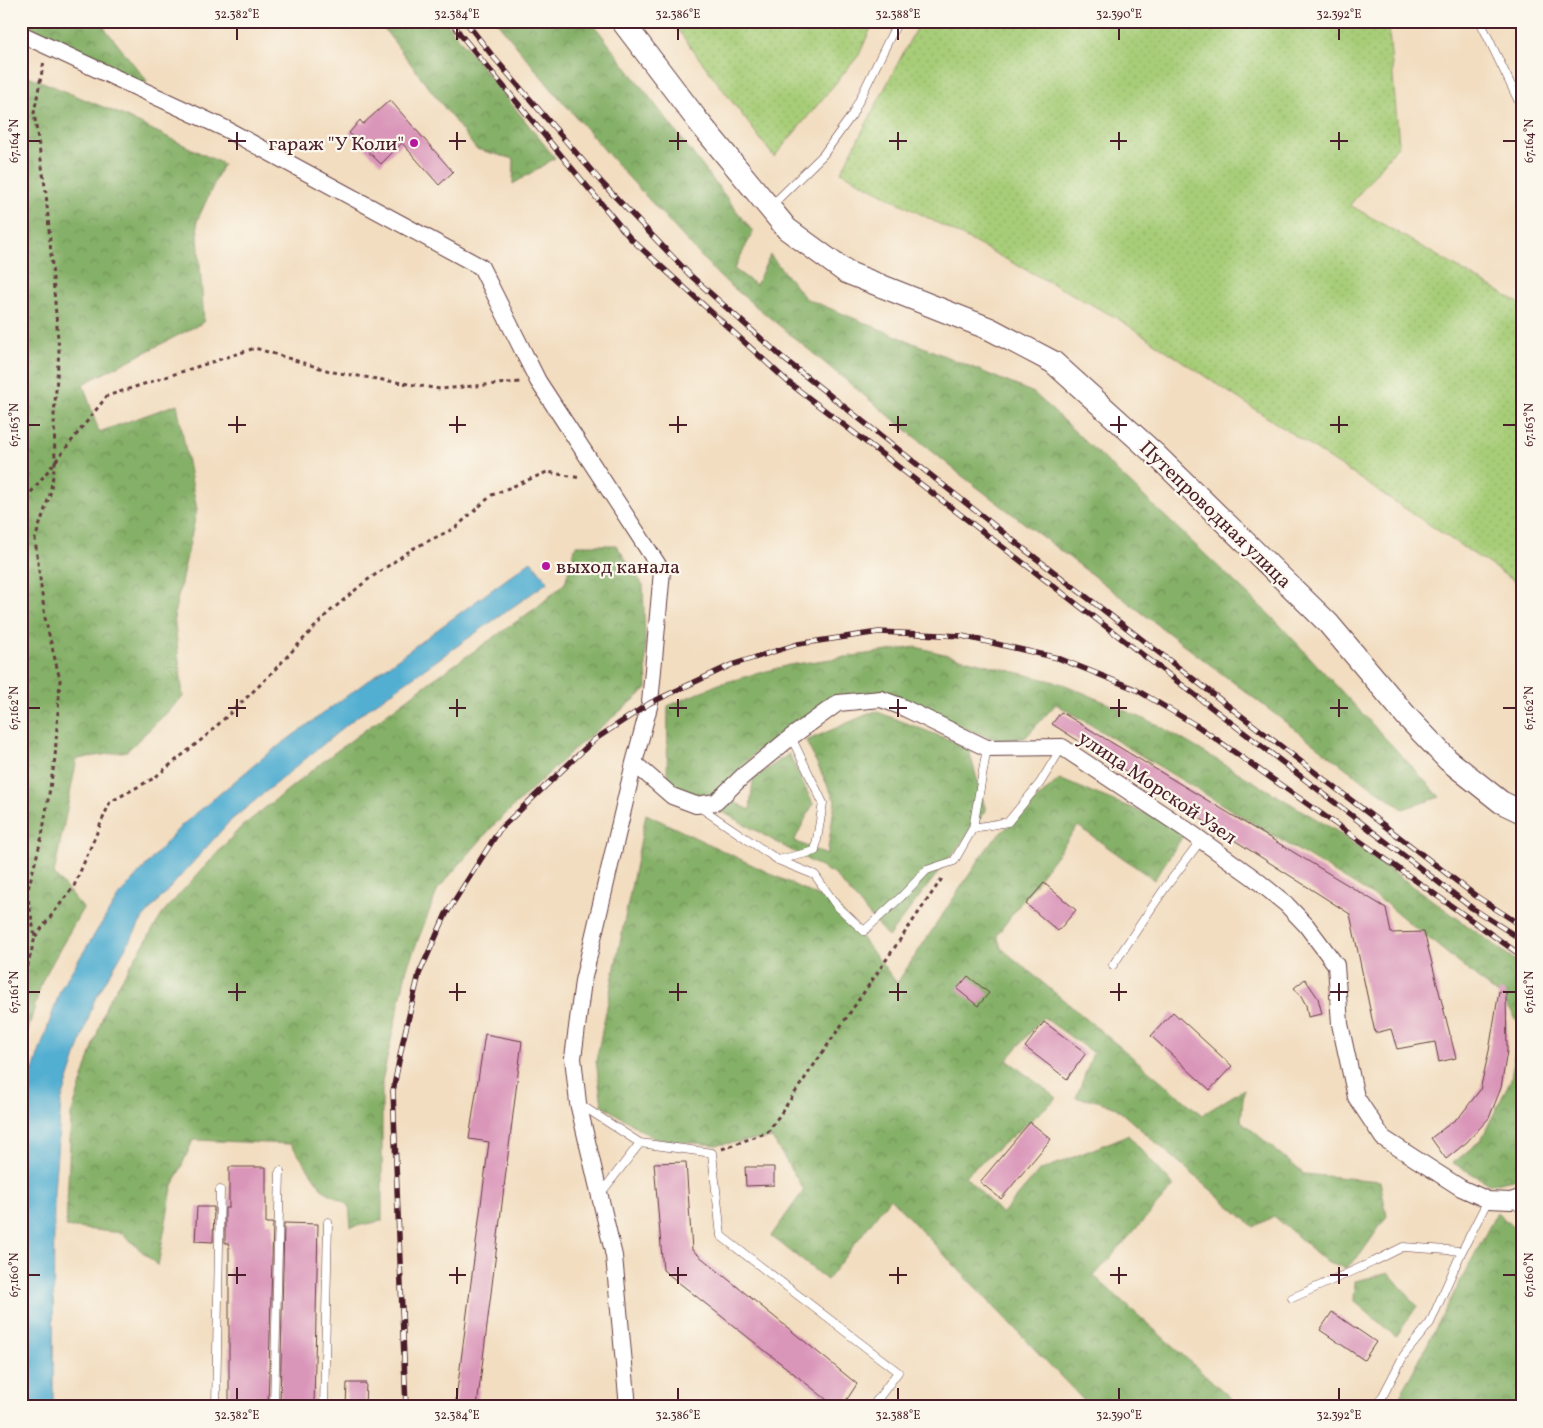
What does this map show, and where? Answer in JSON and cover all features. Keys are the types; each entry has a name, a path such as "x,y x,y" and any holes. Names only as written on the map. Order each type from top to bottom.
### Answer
{"main road":[{"name":"Путепроводная улица","path":"622,21 698,121 787,229 846,272 990,329 1053,362 1156,455 1328,623 1408,718 1448,760 1501,802 1522,812"}],"street":[{"path":"21,34 224,128 481,267 538,381 662,571 650,703 583,981 573,1058 578,1103 614,1256 628,1407"},
{"name":"улица Морской Узел","path":"696,805 716,802 743,776 791,737 838,703 881,699 900,706 987,748 1062,747 1201,840 1254,878 1286,904 1306,925 1336,965 1340,1024 1356,1097 1383,1138 1461,1188 1488,1200 1518,1202"},
{"path":"634,764 672,796 696,805"}],"lane":[{"path":"769,208 823,154 852,114 898,21"},
{"path":"1480,21 1522,108"},
{"path":"778,860 815,851 823,804 791,737"},
{"path":"973,828 1008,822 1040,782 1062,747"},
{"path":"696,805 778,860 815,875 836,905 864,931 927,870 954,861 973,828 987,748"},
{"path":"1113,965 1201,840"},
{"path":"578,1103 640,1143 712,1153 721,1236 898,1372 872,1407"},
{"path":"600,1195 640,1143"},
{"path":"274,1407 280,1171"},
{"path":"216,1407 220,1190"},
{"path":"1377,1407 1404,1355 1430,1323 1462,1251 1488,1200"},
{"path":"324,1407 328,1222"},
{"path":"1292,1298 1403,1247 1462,1251"}],"path":[{"path":"35,937 27,892 42,836 55,758 60,680 45,618 35,539 50,494 55,463 54,415 59,351 46,193 34,113 47,46"},
{"path":"21,505 108,396 255,348 334,372 440,389 538,381"},
{"path":"21,981 27,968 35,937 74,886 110,802 154,778 206,736 263,682 327,614 366,580 414,548 455,528 492,496 547,472 604,482"},
{"path":"712,1153 768,1132 954,861"}],"green space":[{"path":"21,21 99,21 147,81 144,86 21,26"},
{"path":"378,21 445,21 555,158 513,184 514,159 476,149"},
{"path":"496,21 591,21 753,232 734,269 756,285 770,255 805,298 1034,393 1277,622 1440,797 1403,809 1347,769 961,475 719,276 622,170 549,86"},
{"path":"671,21 874,21 859,55 774,157"},
{"path":"920,21 1388,21 1399,144 1350,205 1522,305 1522,586 1117,318 841,172"},
{"path":"21,73 120,114 223,164 197,221 204,322 83,384 99,432 177,404 197,510 174,615 183,697 127,751 77,759 54,874 83,908 42,981 21,1055"},
{"path":"576,545 616,545 643,585 647,689 573,750 493,826 438,889 407,968 382,1081 382,1221 351,1227 349,1205 323,1190 291,1144 193,1140 172,1188 158,1266 122,1233 66,1227 71,1115 107,1003 165,910 240,828 330,756 431,681 536,608 565,583"},
{"path":"916,647 1063,684 1158,725 1335,830 1522,965 1522,1177 1490,1184 1453,1163 1481,1140 1511,1079 1519,1023 1502,998 1385,903 1056,704 1025,738 999,741 961,727 884,692 835,698 759,749 716,793 750,810 753,779 789,754 813,804 794,841 827,855 835,801 806,741 875,711 968,747 986,811 888,937 835,875 667,781 668,706 719,684 789,665"},
{"path":"1059,779 1187,830 1154,880 1078,826 997,935 1001,948 1202,1115 1244,1089 1241,1121 1304,1174 1380,1181 1387,1216 1360,1255 1346,1268 1328,1263 1274,1216 1254,1227 1116,1108 1098,1101 1076,1098 1093,1053 1043,1017 1007,1060 1057,1098 965,1176 1002,1214 1039,1171 1128,1135 1174,1186 1094,1276 1241,1407 1090,1407 890,1198 827,1280 771,1236 804,1190 772,1138 715,1145 655,1139 602,1105 596,1061 646,814 836,905 897,983 991,842"},
{"path":"1497,1212 1522,1236 1522,1407 1394,1407"},
{"path":"1389,1273 1417,1306 1396,1337 1354,1301 1355,1281"}],"water":[{"path":"531,561 548,582 355,718 229,822 143,918 94,1001 61,1102 54,1192 53,1407 21,1407 21,1151 24,1097 61,988 118,897 181,826 265,756"}],"building":[{"path":"390,100 453,172 439,185 402,143 381,164 349,133 360,120 363,124"},
{"path":"1061,712 1386,908 1391,933 1424,932 1456,1058 1439,1062 1435,1042 1397,1049 1391,1029 1375,1033 1350,914 1052,724"},
{"path":"1044,883 1076,910 1058,931 1026,904"},
{"path":"968,976 989,993 978,1006 957,989"},
{"path":"1305,979 1318,998 1322,1014 1308,1017 1306,1005 1294,988"},
{"path":"1499,991 1506,992 1507,1051 1501,1088 1489,1118 1467,1142 1446,1159 1431,1138 1460,1116 1480,1090"},
{"path":"1173,1012 1232,1066 1210,1090 1151,1036"},
{"path":"1044,1022 1086,1053 1067,1079 1025,1047"},
{"path":"485,1034 522,1041 477,1407 455,1407 489,1142 469,1139"},
{"path":"1030,1122 1051,1139 1001,1199 980,1182"},
{"path":"686,1162 692,1250 857,1384 842,1407 836,1407 663,1270 654,1163"},
{"path":"229,1167 266,1167 266,1223 273,1223 268,1407 229,1407 229,1243 225,1243 225,1208 229,1208"},
{"path":"745,1167 774,1167 774,1185 746,1186"},
{"path":"197,1207 214,1207 213,1242 195,1241"},
{"path":"284,1223 318,1224 314,1407 280,1407"},
{"path":"1332,1312 1376,1342 1364,1360 1320,1330"},
{"path":"347,1383 366,1383 365,1407 346,1407"}],"railway":[{"path":"452,21 460,34 630,238 788,382 1472,908 1522,940"},
{"path":"465,21 603,184 690,275 784,359 1024,549 1476,896 1522,926"},
{"path":"406,1407 393,1091 419,974 446,914 500,829 594,740 650,703 731,665 798,644 879,632 962,636 1058,658 1135,689 1199,727 1522,956"}],"place":[{"name":"гараж \"У Коли\"","path":"414,143"},
{"name":"выход канала","path":"546,566"}]}
